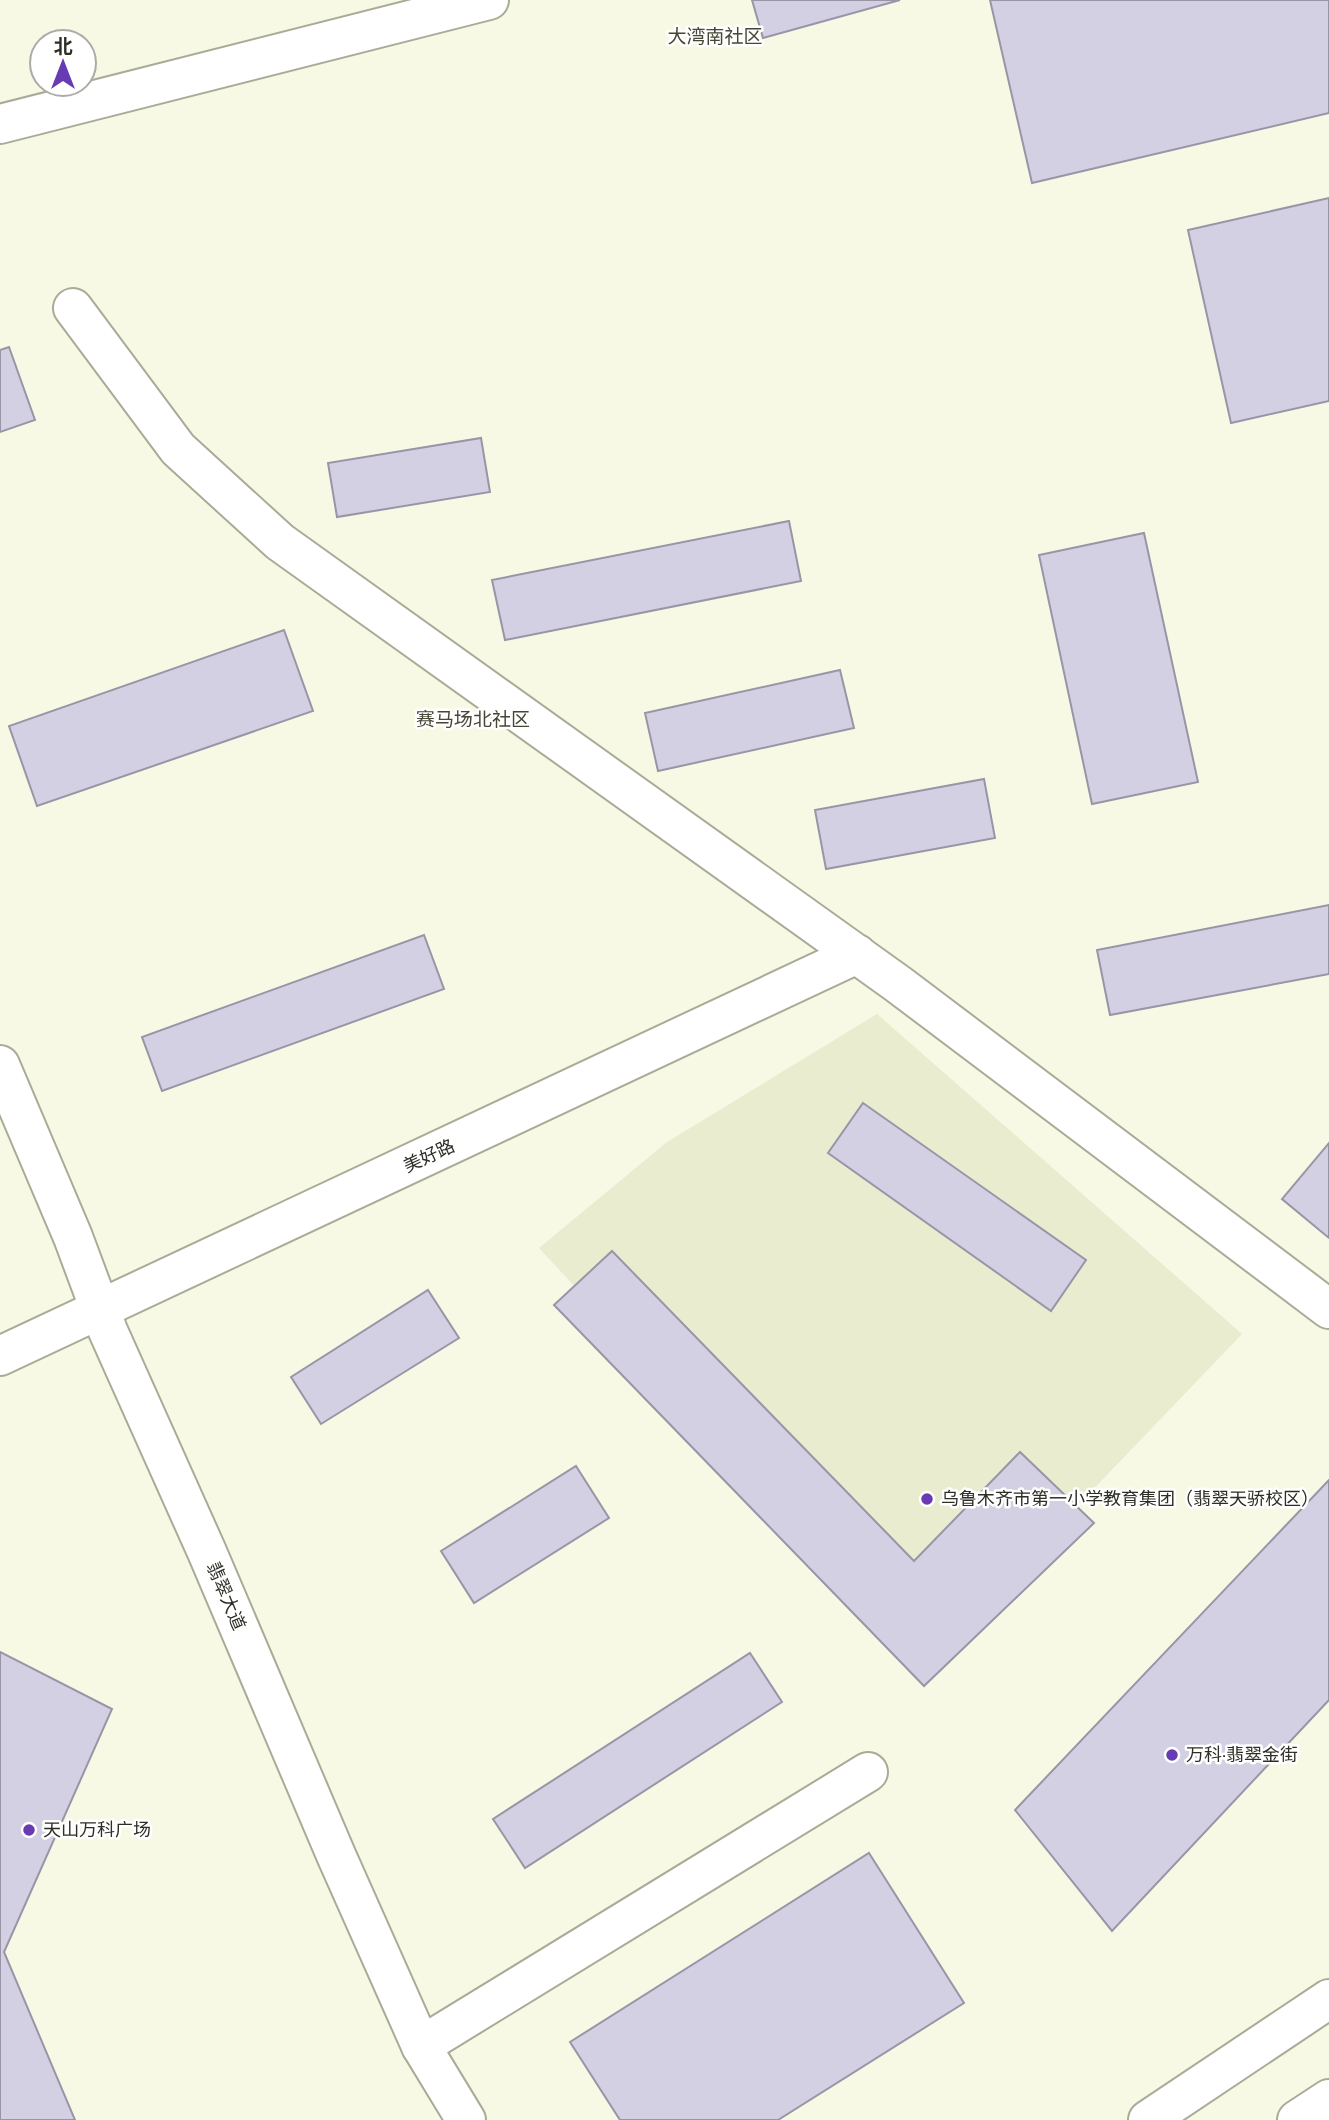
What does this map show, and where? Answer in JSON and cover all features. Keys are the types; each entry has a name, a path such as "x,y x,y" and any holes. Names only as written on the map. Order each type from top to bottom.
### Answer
{"street":[{"path":"0,124 489,0"},
{"path":"73,308 178,449 280,542 857,954 1329,1309"},
{"name":"美好路","path":"0,1356 857,954"},
{"name":"翡翠大道","path":"0,1065 73,1237 100,1310 207,1552 335,1855 421,2046 466,2120"},
{"path":"421,2046 868,1772"},
{"path":"1148,2120 1329,1999"},
{"path":"1297,2120 1329,2099"}],"shaded area":[{"name":"乌鲁木齐市第一小学教育集团（翡翠天骄校区）","path":"877,1014 1242,1334 925,1665 539,1248 667,1142"}],"building":[{"path":"752,0 900,0 763,38"},
{"path":"990,0 1329,0 1329,113 1032,183"},
{"path":"1329,198 1329,401 1231,423 1188,230"},
{"path":"9,347 35,420 0,432 0,350"},
{"path":"481,438 490,492 337,517 328,463"},
{"path":"789,521 801,581 505,640 492,580"},
{"path":"1144,533 1198,782 1092,804 1039,555"},
{"path":"284,630 313,711 37,806 9,726"},
{"path":"840,670 854,728 658,771 645,713"},
{"path":"984,779 995,838 826,869 815,810"},
{"path":"1329,905 1329,974 1110,1015 1097,950"},
{"path":"424,935 444,989 162,1091 142,1037"},
{"path":"863,1103 1086,1260 1051,1311 828,1153"},
{"path":"1329,1143 1329,1238 1282,1199"},
{"path":"612,1251 914,1561 1020,1452 1094,1523 924,1686 554,1305"},
{"path":"428,1290 459,1338 321,1424 291,1377"},
{"path":"576,1466 609,1518 474,1603 441,1551"},
{"name":"万科·翡翠金街","path":"1329,1480 1329,1700 1112,1931 1015,1810"},
{"name":"天山万科广场","path":"0,1652 112,1709 4,1952 75,2120 0,2120"},
{"path":"750,1653 782,1702 525,1868 493,1819"},
{"path":"869,1853 964,2003 778,2120 620,2120 570,2042"}],"place":[{"name":"乌鲁木齐市第一小学教育集团（翡翠天骄校区）","path":"927,1499"},
{"name":"万科·翡翠金街","path":"1172,1755"},
{"name":"天山万科广场","path":"29,1830"}],"district":[{"name":"大湾南社区","path":"715,36"},
{"name":"赛马场北社区","path":"473,719"}]}
